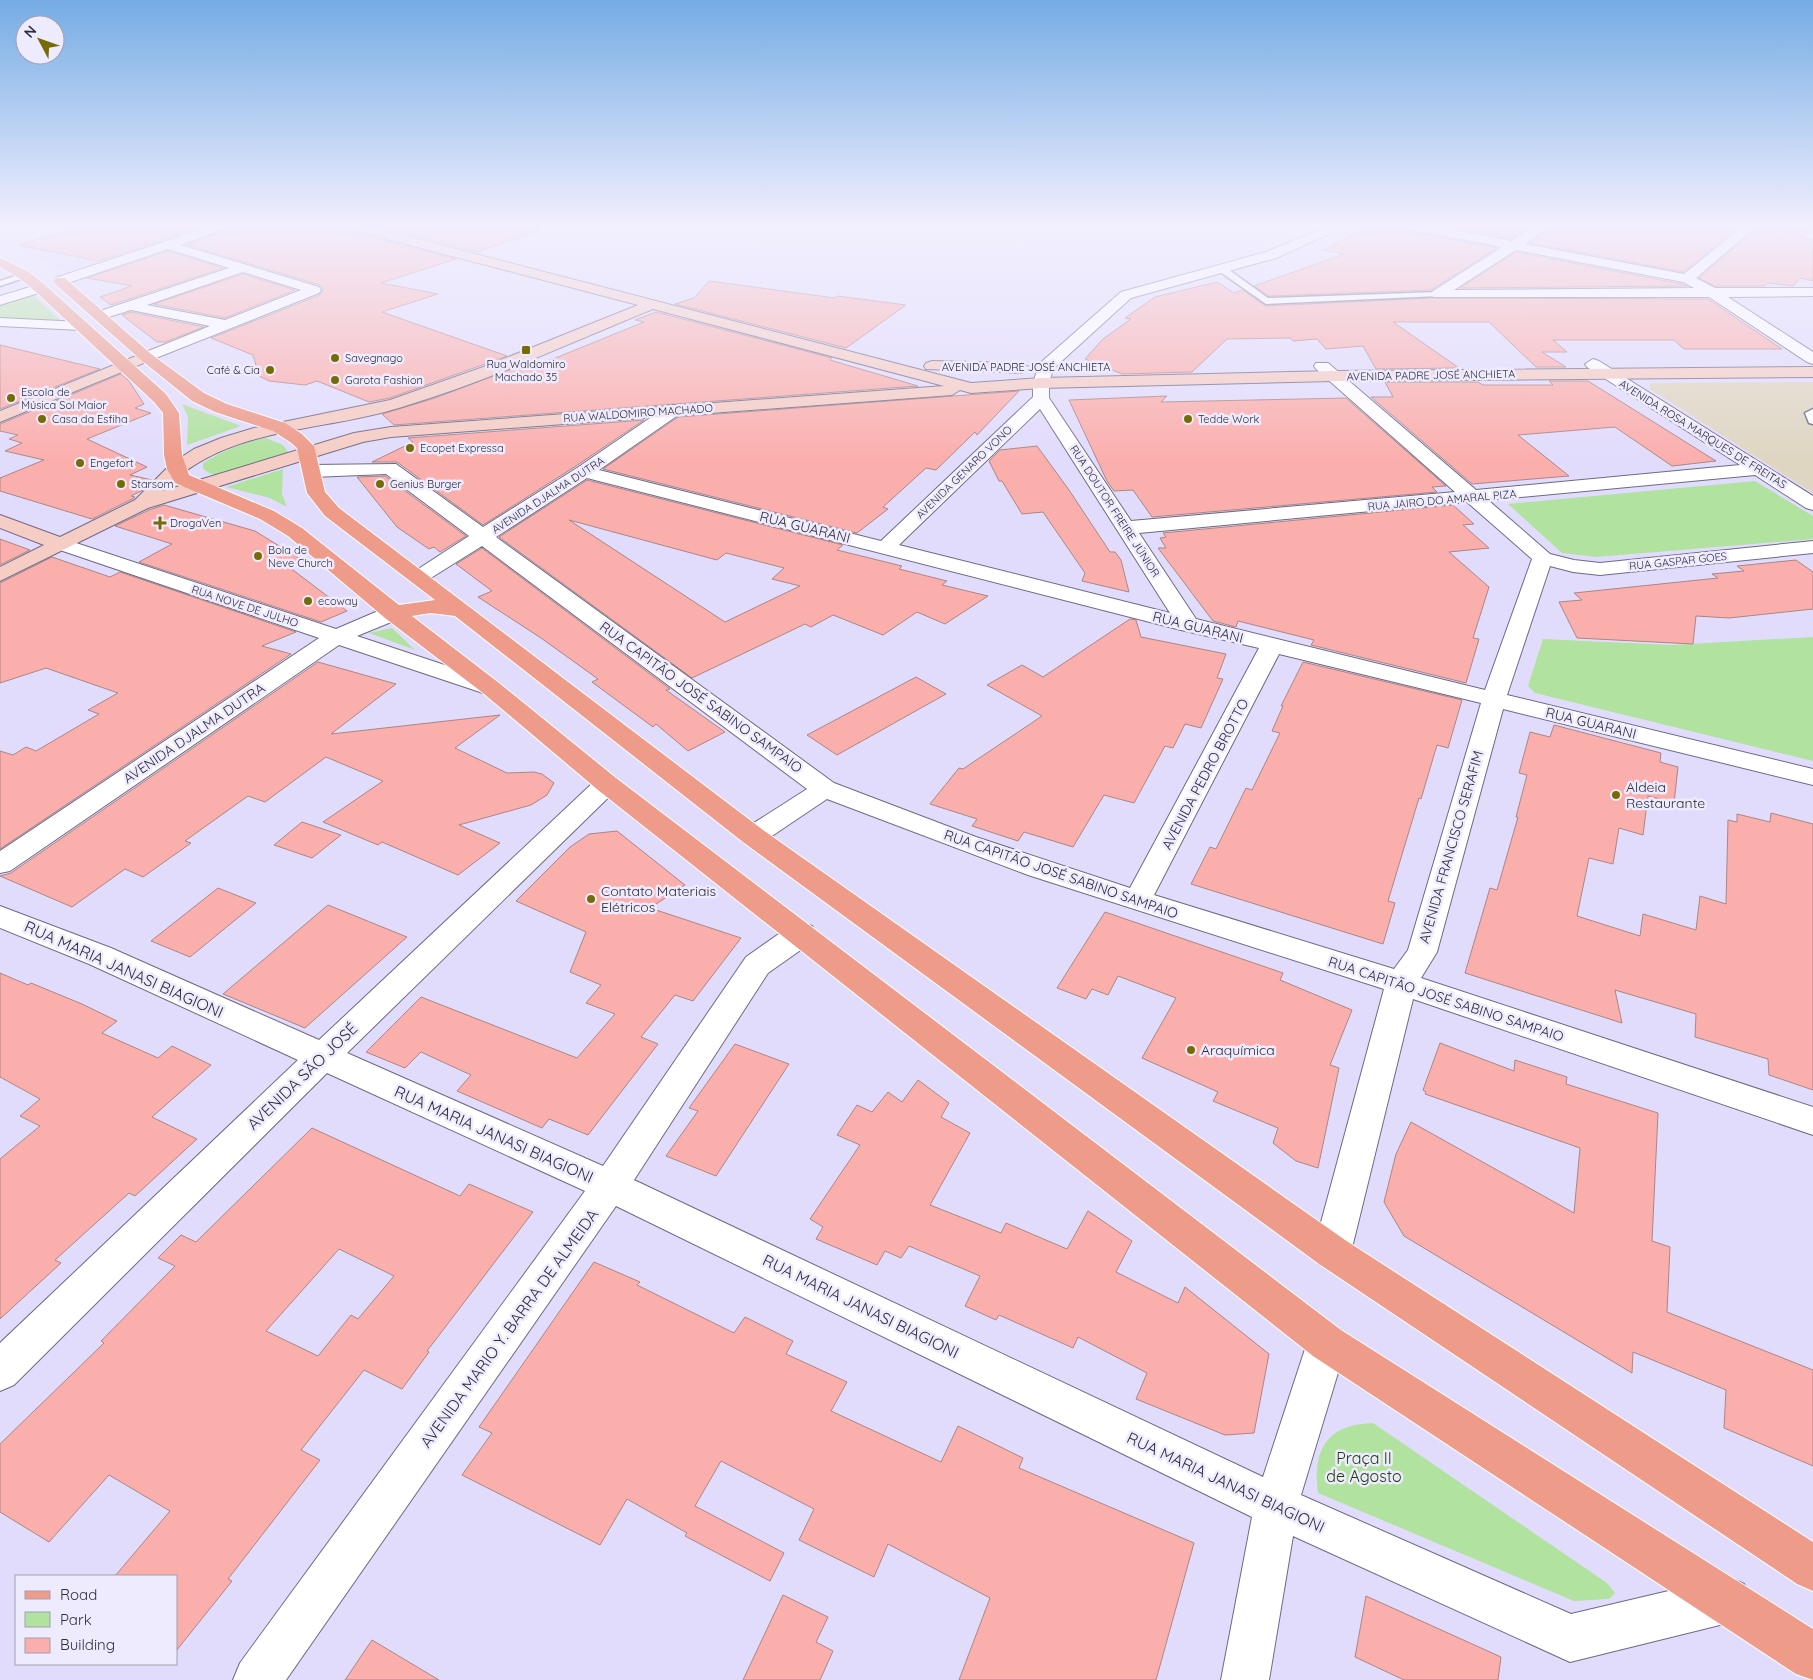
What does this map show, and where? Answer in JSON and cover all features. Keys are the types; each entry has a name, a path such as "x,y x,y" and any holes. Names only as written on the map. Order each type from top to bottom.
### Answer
{"main road":[{"path":"57,303 160,398 171,413 172,444 176,469 182,479 267,515 295,532 328,561 491,688 607,784 1327,1343 1728,1600 1813,1657"},
{"path":"85,303 146,357 198,397 221,408 279,427 296,438 305,446 316,492 332,512 419,577 753,836 1332,1252 1813,1568"},
{"path":"644,303 864,359"},
{"path":"0,576 141,504 176,469 216,448 279,427 377,409 411,399 650,305"},
{"path":"0,417 146,357"},
{"name":"AVENIDA PADRE JOSÉ ANCHIETA","path":"864,359 950,368 1042,383"},
{"name":"AVENIDA PADRE JOSÉ ANCHIETA","path":"864,359 971,388 1042,383 1328,371 1593,364 1813,361"},
{"name":"AVENIDA PADRE JOSÉ ANCHIETA","path":"1328,371 1608,374 1813,372"},
{"name":"RUA WALDOMIRO MACHADO","path":"141,504 307,452 360,437 391,432 971,388"},
{"name":"RUA NOVE DE JULHO","path":"0,521 61,544"},
{"path":"393,613 431,606 461,610"}],"street":[{"path":"99,316 140,303"},
{"path":"146,357 280,303"},
{"name":"AVENIDA GENARO VONO","path":"886,547 1119,303"},
{"path":"1729,303 1813,361"},
{"path":"132,306 225,325"},
{"path":"0,322 82,326"},
{"name":"AVENIDA ROSA MARQUES DE FREITAS","path":"1593,364 1813,504"},
{"path":"1328,371 1543,558"},
{"name":"RUA DOUTOR FREIRE JÚNIOR","path":"1042,383 1125,528 1189,625"},
{"name":"AVENIDA DJALMA DUTRA","path":"419,577 584,472 675,409"},
{"name":"RUA CAPITÃO JOSÉ SABINO SAMPAIO","path":"307,452 390,468 825,789 874,810 1137,901 1401,983 1813,1121"},
{"path":"312,471 390,468"},
{"name":"RUA JAIRO DO AMARAL PIZA","path":"1125,528 1758,469"},
{"name":"RUA GUARANI","path":"584,472 1189,625 1813,777"},
{"name":"RUA NOVE DE JULHO","path":"61,544 491,688"},
{"name":"RUA GASPAR GOES","path":"1543,558 1573,566 1600,569 1813,546"},
{"name":"AVENIDA FRANCISCO SERAFIM","path":"1332,1252 1401,983 1422,952 1494,699 1543,558"},
{"name":"AVENIDA DJALMA DUTRA","path":"0,864 337,636 393,613"},
{"name":"AVENIDA PEDRO BROTTO","path":"1137,901 1272,645"},
{"name":"AVENIDA SÃO JOSÉ","path":"0,1371 322,1057 607,784"},
{"path":"753,836 825,789"},
{"name":"RUA MARIA JANASI BIAGIONI","path":"0,916 100,956 610,1186 1276,1506 1570,1638 1728,1600"},
{"name":"AVENIDA MARIO Y. BARRA DE ALMEIDA","path":"257,1680 610,1186 757,965 801,934"},
{"path":"1245,1680 1276,1506 1327,1343"}],"lane":[{"path":"1813,412 1810,413 1813,421"}],"shaded area":[{"path":"1813,382 1813,493 1650,389 1650,383"}],"green space":[{"path":"42,303 62,322 0,320 0,305"},
{"path":"182,404 241,426 187,445 188,417"},
{"path":"266,438 283,445 288,452 280,457 219,475 211,474 203,469 203,463 218,455 241,445"},
{"path":"283,469 282,494 287,507 270,498 226,487"},
{"path":"1755,481 1813,516 1813,539 1596,557 1562,553 1508,504"},
{"path":"392,628 415,650 369,633"},
{"path":"1813,637 1813,761 1535,693 1528,686 1543,639 1672,645"},
{"name":"Praça II de Agosto","path":"1373,1423 1607,1583 1615,1593 1609,1599 1574,1601 1318,1493 1318,1464 1326,1442 1344,1428"}],"building":[{"path":"156,303 262,303 225,318 154,304"},
{"path":"299,303 409,303 382,312 507,356 390,398 369,402 317,381 305,385 269,381 259,376 253,355 211,338"},
{"path":"894,303 906,305 846,348 675,304"},
{"path":"1146,303 1262,303 1266,306 1320,303 1715,303 1782,349 1684,349 1674,340 1553,340 1567,352 1542,352 1566,367 1536,367 1489,322 1393,322 1459,368 1376,369 1363,346 1326,349 1317,339 1293,341 1290,338 1227,339 1192,372 1122,374 1085,359 1103,339 1131,319 1125,318"},
{"path":"131,312 204,327 165,342 157,342 122,315"},
{"path":"656,312 832,358 830,360 918,386 394,425 382,414 435,398 528,363 534,365 558,357 644,322 635,320"},
{"path":"0,345 100,369 0,409"},
{"path":"121,374 129,381 144,404 135,408 151,413 87,439 147,467 130,475 152,480 143,490 131,496 134,498 92,519 0,491 0,478 44,460 5,451 22,443 9,439 18,435 0,431 0,424"},
{"path":"1549,381 1588,381 1716,461 1672,466 1615,427 1518,435 1569,476 1472,484 1371,397 1393,397 1385,382 1478,382 1483,385 1553,385"},
{"path":"1019,391 977,435 975,432 936,470 926,468 883,507 888,509 857,533 603,469 678,417"},
{"path":"1167,396 1161,402 1346,398 1446,486 1432,487 1437,492 1152,517 1133,490 1114,491 1107,481 1069,400"},
{"path":"644,420 483,525 397,462 372,462 413,442 408,438"},
{"path":"1037,446 1110,552 1115,552 1121,560 1129,592 1082,581 1085,573 1043,512 1022,514 1002,481 999,481 989,461 1000,450"},
{"path":"385,476 466,536 440,552 434,547 429,549 397,527 357,477"},
{"path":"587,480 843,545 837,550 902,566 899,569 947,581 942,585 988,596 945,624 917,612 883,635 833,615 811,627 805,624 692,678 499,537","holes":["569,520 717,560 726,553 784,568 772,579 800,586 725,622"]},
{"path":"164,505 255,531 302,560 289,567 347,611 321,622 139,562 172,544 115,526"},
{"path":"1453,505 1474,524 1463,525 1489,548 1449,552 1489,587 1473,638 1479,639 1466,683 1311,645 1314,640 1238,621 1236,627 1213,621 1158,548 1166,548 1160,538 1166,537 1163,533"},
{"path":"0,539 30,550 0,565"},
{"path":"482,548 670,689 666,690 725,732 688,751 656,724 653,727 592,682 598,679 541,638 478,597 492,591 456,564"},
{"path":"52,557 110,577 120,572 296,632 262,646 291,654 0,849 0,751 13,755 26,747 36,751 99,714 88,710 118,693 46,668 0,683 0,583"},
{"path":"1796,560 1813,572 1813,609 1729,618 1696,616 1693,644 1577,638 1559,602 1582,600 1574,593 1718,578 1712,574 1744,571 1737,566"},
{"path":"1130,619 1136,620 1141,637 1226,654 1217,678 1223,679 1201,728 1185,724 1173,748 1165,746 1134,803 1104,795 1073,847 1024,832 1018,841 972,826 977,819 930,804 959,768 963,769 1042,716 987,685 1022,665 1043,677"},
{"path":"318,662 396,684 331,734 500,715 455,748 507,773 534,772 542,774 554,783 547,795 531,805 459,825 500,843 458,875 382,842 378,845 323,822 383,781 326,757 265,802 248,796 185,841 191,843 143,877 125,869 72,907 0,876 11,873"},
{"path":"1303,662 1462,700 1448,748 1437,745 1421,799 1419,798 1388,901 1395,903 1383,944 1191,884 1210,847 1216,849 1246,788 1252,790 1280,733 1272,731 1283,706 1281,706"},
{"path":"916,677 946,694 837,755 807,735"},
{"path":"1554,725 1661,753 1660,762 1678,767 1674,803 1648,796 1643,835 1619,828 1613,864 1589,858 1577,916 1640,936 1643,914 1696,930 1700,896 1726,904 1728,820 1737,822 1737,814 1770,822 1771,813 1813,824 1813,1090 1769,1075 1768,1059 1695,1037 1696,1014 1615,990 1622,1023 1465,973 1490,888 1497,890 1518,817 1516,817 1527,775 1519,773 1530,732 1550,737"},
{"path":"302,822 341,835 312,858 274,845"},
{"path":"617,831 685,885 650,908 741,938 693,1001 675,995 641,1037 658,1044 588,1135 549,1119 542,1128 457,1091 471,1075 421,1052 405,1068 366,1052 421,997 577,1058 615,1014 586,1003 601,985 570,972 586,932 516,901 570,847 589,834"},
{"path":"218,888 256,903 190,957 151,941"},
{"path":"328,905 407,937 305,1028 223,994"},
{"path":"1105,912 1283,973 1280,980 1352,1010 1330,1065 1339,1068 1318,1168 1296,1161 1273,1143 1278,1128 1213,1101 1218,1092 1142,1058 1176,998 1118,976 1108,995 1092,989 1086,999 1057,988"},
{"path":"0,973 28,985 31,983 117,1021 102,1033 158,1058 172,1046 211,1065 152,1117 197,1139 135,1196 129,1193 55,1260 61,1263 0,1319 0,1159 40,1126 20,1116 40,1099 0,1077"},
{"path":"1440,1043 1514,1071 1515,1060 1567,1077 1566,1084 1658,1113 1652,1241 1670,1247 1667,1312 1813,1370 1813,1466 1724,1428 1726,1390 1633,1352 1632,1373 1404,1236 1384,1202 1396,1154 1411,1122 1574,1213 1580,1148 1425,1094 1426,1092 1423,1090"},
{"path":"735,1044 789,1064 716,1176 666,1156 698,1111 689,1108"},
{"path":"918,1080 949,1103 941,1117 970,1133 930,1205 1001,1233 1006,1223 1067,1249 1088,1211 1132,1241 1116,1272 1178,1303 1185,1287 1269,1354 1254,1433 1225,1435 1136,1399 1147,1373 1078,1337 1073,1348 999,1315 996,1320 965,1306 980,1276 909,1246 901,1258 885,1251 877,1265 816,1239 823,1227 810,1219 860,1145 837,1135 857,1105 872,1112 888,1092 902,1102"},
{"path":"312,1128 460,1196 469,1184 533,1212 427,1351 429,1352 402,1389 364,1370 301,1450 320,1460 228,1579 232,1581 178,1648 178,1575 116,1575 170,1511 109,1475 49,1542 0,1512 0,1444 104,1343 101,1341 175,1266 158,1258 181,1235 196,1242","holes":["339,1249 394,1276 358,1319 351,1315 318,1356 266,1331"]},
{"path":"594,1262 640,1282 637,1285 734,1333 745,1317 793,1341 786,1354 847,1382 831,1411 941,1462 958,1426 1023,1458 1019,1468 1194,1543 1156,1680 959,1680 990,1598 888,1544 874,1577 799,1540 814,1509 721,1461 695,1506 784,1553 770,1581 685,1536 687,1533 627,1499 600,1545 462,1475 492,1433 479,1427"},
{"path":"783,1595 828,1617 816,1642 833,1651 820,1680 743,1680"},
{"path":"1366,1596 1501,1657 1498,1680 1404,1680 1355,1657"},
{"path":"372,1640 439,1680 345,1680"}],"place":[{"name":"Rua Waldomiro Machado 35","path":"526,350"},
{"name":"Savegnago","path":"335,358"},
{"name":"Café & Cia","path":"270,370"},
{"name":"Garota Fashion","path":"335,380"},
{"name":"Escola de Música Sol Maior","path":"11,398"},
{"name":"Casa da Esfiha","path":"42,419"},
{"name":"Tedde Work","path":"1188,419"},
{"name":"Ecopet Expressa","path":"410,448"},
{"name":"Engefort","path":"80,463"},
{"name":"Starsom","path":"121,484"},
{"name":"Genius Burger","path":"380,484"},
{"name":"DrogaVen","path":"160,523"},
{"name":"Bola de Neve Church","path":"258,556"},
{"name":"ecoway","path":"308,601"},
{"name":"Aldeia Restaurante","path":"1616,795"},
{"name":"Contato Materiais Elétricos","path":"591,899"},
{"name":"Araquímica","path":"1191,1050"}]}
